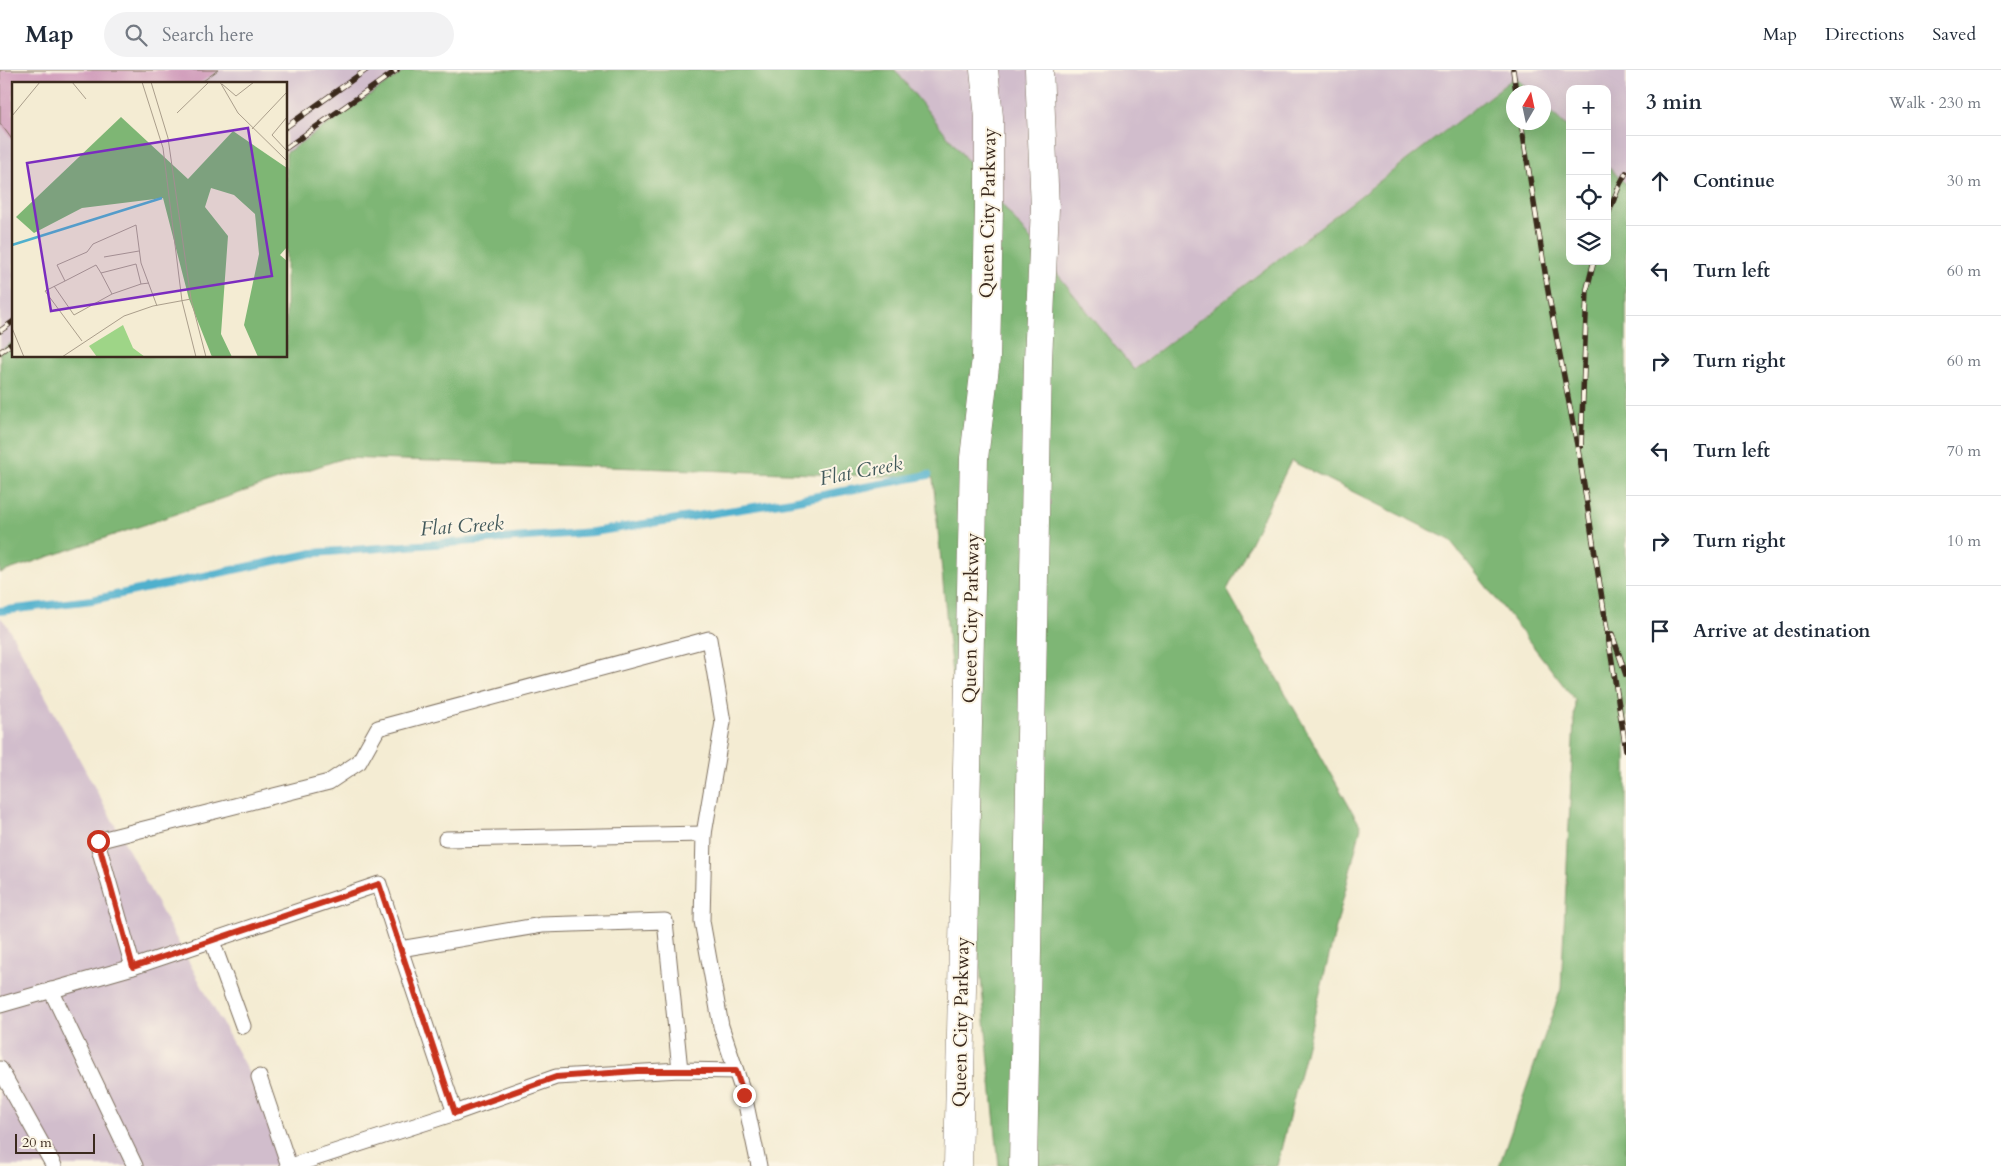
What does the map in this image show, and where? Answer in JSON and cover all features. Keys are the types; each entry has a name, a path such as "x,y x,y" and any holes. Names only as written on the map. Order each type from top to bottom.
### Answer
{"main road":[{"name":"Queen City Parkway","path":"958,1166 974,458 986,358 990,208 989,117 984,70"},
{"path":"1023,1166 1038,360 1045,208 1039,70"}],"lane":[{"path":"133,967 98,841 329,782 358,762 378,728 708,639 723,722 704,834 702,921 721,1026 744,1095 759,1166"},
{"path":"446,839 704,834"},
{"path":"0,1005 133,967 379,884 455,1113"},
{"path":"400,949 542,925 665,920 680,1070"},
{"path":"212,941 243,1026"},
{"path":"51,990 135,1166"},
{"path":"0,1069 54,1166"},
{"path":"259,1077 290,1166 455,1113 556,1077 680,1070 736,1071"}],"shaded area":[{"path":"0,70 406,70 288,152 288,82 12,82 12,342 0,351"},
{"path":"895,70 1626,70 1626,184 1611,170 1611,85 1566,85 1566,126 1551,112 1551,85 1523,85 1514,77 1133,370"},
{"path":"0,617 7,625 299,1166 0,1166"}],"green space":[{"path":"406,70 895,70 1134,370 1515,77 1524,85 1506,85 1506,130 1551,130 1551,112 1566,126 1566,265 1611,265 1611,170 1626,184 1626,1166 1499,1166 1561,989 1575,700 1450,540 1291,461 1227,590 1361,827 1277,1166 999,1166 933,478 344,458 0,573 0,351 12,342 12,358 288,358 288,152"}],"building":[{"path":"0,70 218,70 202,82 12,82 12,139 0,123"}],"waterway":[{"name":"Flat Creek","path":"0,611 92,600 313,553 593,532 792,501 928,475"}],"railway":[{"path":"288,126 366,70"},
{"path":"288,147 397,70"},
{"path":"1513,70 1515,85"},
{"path":"1522,130 1549,297 1581,466 1626,750"},
{"path":"1611,207 1626,173"},
{"path":"1581,446 1587,289 1593,265"},
{"path":"0,331 12,322"},
{"path":"0,352 12,343"},
{"path":"1612,634 1626,675"}],"route":[{"path":"98,841 133,967 379,884 455,1113 556,1077 637,1071 736,1071 744,1095"}]}
